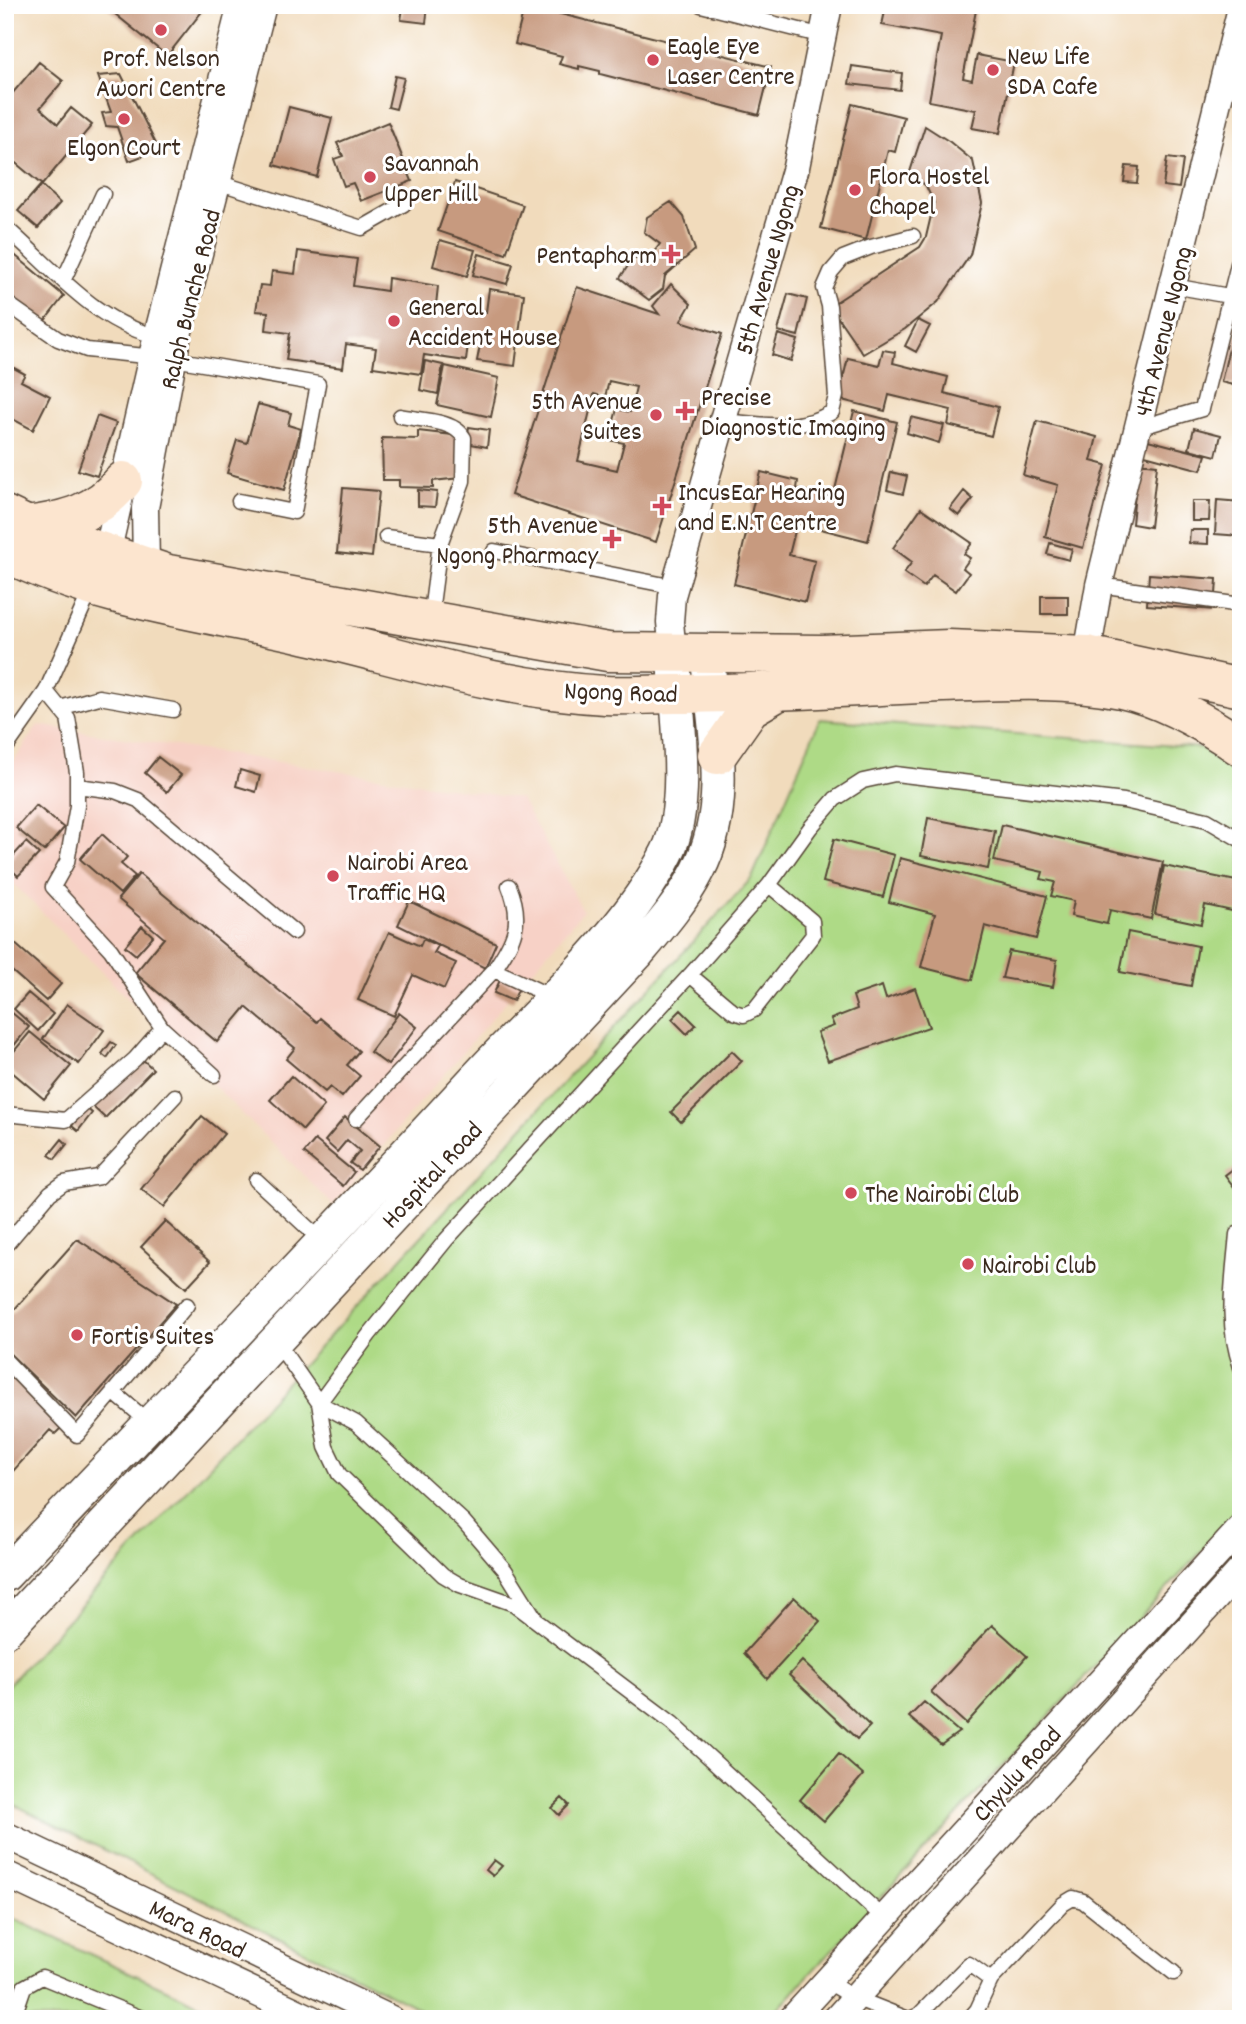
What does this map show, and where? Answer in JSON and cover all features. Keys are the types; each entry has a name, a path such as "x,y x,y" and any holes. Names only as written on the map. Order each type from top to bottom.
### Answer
{"main road":[{"path":"12,531 71,518 94,509 123,481"},
{"name":"Ngong Road","path":"12,531 26,563 100,570 514,684 605,695 777,692 996,681 1082,684 1123,689 1164,704 1241,747"},
{"name":"Ngong Road","path":"142,581 168,574 608,652 822,654 948,649 1087,654 1241,688"},
{"path":"717,755 750,708 777,692"}],"street":[{"name":"5th Avenue Ngong","path":"690,653 670,622 675,587 796,167 830,5"},
{"name":"4th Avenue Ngong","path":"1087,654 1099,585 1241,8"},
{"name":"Ralph Bunche Road","path":"100,570 123,481 165,348 250,16"},
{"name":"Ralph Bunche Road","path":"142,581 145,508 165,348"},
{"name":"Hospital Road","path":"5,1575 323,1242 627,916 669,850 693,694 690,653"},
{"name":"Hospital Road","path":"5,1631 638,954 666,919 699,869 715,818 717,755 693,694"},
{"name":"Chyulu Road","path":"792,2019 1241,1528"},
{"name":"Chyulu Road","path":"836,2019 1241,1570"},
{"name":"Mara Road","path":"5,1835 391,2019"},
{"name":"Mara Road","path":"5,1874 312,2019"}],"lane":[{"path":"701,5 823,36"},
{"path":"209,179 362,228 404,204"},
{"path":"64,279 103,194"},
{"path":"5,227 101,314 165,348 318,384 295,512 239,501"},
{"path":"723,421 793,426 820,420 832,412 836,396 829,306 824,288 831,272 843,258 913,236"},
{"path":"1139,428 1202,409 1241,252"},
{"path":"1173,286 1229,296"},
{"path":"5,302 58,340 87,349 165,348"},
{"path":"400,416 452,426 461,431 464,438 463,481 440,544 430,621"},
{"path":"386,537 440,544"},
{"path":"494,551 675,587"},
{"path":"5,749 46,691 100,570"},
{"path":"1099,585 1241,605"},
{"path":"46,691 68,718 74,741 77,786 67,862 53,887 111,950 162,1028 214,1075"},
{"path":"60,708 99,697 173,710"},
{"path":"319,1403 369,1335 446,1240 769,886 810,828 835,799 863,781 895,774 1124,801 1206,820 1241,840"},
{"path":"77,786 115,791 138,800 295,932"},
{"path":"356,1119 494,970 508,948 518,919 509,886"},
{"path":"690,975 734,1012 744,1015 754,1010 813,935 814,927 812,920 769,886"},
{"path":"494,970 552,997"},
{"path":"5,1114 66,1119 135,1059 162,1028"},
{"path":"5,1246 50,1193 64,1183 99,1177 175,1097"},
{"path":"256,1180 323,1242"},
{"path":"1237,1234 1230,1317 1234,1346 1241,1367"},
{"path":"5,1360 77,1435 187,1305"},
{"path":"276,1341 319,1403 326,1447 339,1474 443,1575 460,1585 514,1605 672,1723 885,1919"},
{"path":"113,1392 149,1423"},
{"path":"319,1403 356,1423 464,1522 505,1570 537,1622"},
{"path":"977,2016 991,1980 1063,1904 1073,1898 1083,1901 1174,1973"},
{"path":"826,1981 855,1998 909,2019 919,2015 970,1964 991,1980"},
{"path":"13,2019 24,1987 42,1977 144,2019"}],"shaded area":[{"name":"Nairobi Area Traffic HQ","path":"38,725 521,799 583,911 333,1205 5,875 5,775"}],"green space":[{"name":"The Nairobi Club","path":"820,719 1202,748 1241,777 1241,1509 768,2019 440,2019 5,1800 5,1688 752,878"},
{"path":"5,1915 231,2019 5,2019"}],"building":[{"name":"Prof. Nelson Awori Centre","path":"104,5 207,5 167,56"},
{"path":"398,5 428,5 426,23 401,20 403,8"},
{"path":"469,5 503,5 501,13"},
{"name":"Eagle Eye Laser Centre","path":"525,5 771,67 759,115 600,74 600,71 559,64 562,56 515,44"},
{"name":"New Life SDA Cafe","path":"977,5 963,78 972,80 977,55 1014,62 1000,133 972,128 976,110 929,101 941,36 882,25 886,7"},
{"path":"39,62 63,81 40,108 58,124 71,108 92,125 42,185 5,154 5,102"},
{"path":"852,66 902,73 900,90 849,84"},
{"name":"Elgon Court","path":"121,74 159,150 129,161 117,127 106,126 102,113 111,112 98,76"},
{"path":"395,76 404,78 396,109 388,107"},
{"name":"Flora Hostel Chapel","path":"852,104 904,117 895,152 888,150 866,240 821,228"},
{"path":"289,107 332,118 317,177 274,165"},
{"path":"388,122 412,181 361,201 353,183 344,186 334,159 343,156 337,143"},
{"path":"925,126 973,161 982,203 970,255 938,302 905,329 863,354 830,306 920,247 926,237 934,203 926,186 910,172"},
{"path":"1167,158 1183,160 1179,188 1163,186"},
{"path":"1126,166 1139,167 1137,183 1124,182"},
{"path":"455,182 523,205 506,254 438,231"},
{"path":"41,185 60,203 38,228 18,211"},
{"name":"Pentapharm","path":"671,202 684,217 695,250 665,276 663,289 649,300 620,278 633,258 647,261 660,244 644,232 647,217"},
{"path":"440,240 475,250 467,276 433,266"},
{"path":"5,247 64,296 43,323 5,294"},
{"name":"General Accident House","path":"298,251 357,259 353,286 387,291 388,278 438,286 436,305 486,312 489,289 524,294 515,366 477,361 480,345 468,343 466,361 424,355 421,374 373,367 376,348 346,344 343,368 286,360 290,333 266,330 268,312 256,311 260,285 270,286 272,271 295,274"},
{"path":"479,254 513,264 507,284 473,275"},
{"name":"5th Avenue Suites","path":"671,284 691,304 681,321 722,334 656,542 511,495 577,287 659,314 653,306","holes":["609,381 636,387 630,412 617,409 609,440 624,443 617,470 578,461 594,394 605,397"]},
{"path":"788,294 807,299 798,336 778,331"},
{"path":"918,320 930,326 916,352 905,346"},
{"path":"1241,332 1241,387 1221,382 1231,340"},
{"path":"778,334 798,340 791,361 772,355"},
{"path":"883,350 895,352 893,363 948,377 944,393 998,407 991,436 948,425 951,410 889,395 885,411 838,399 848,358 879,365"},
{"path":"425,361 443,365 438,394 420,390"},
{"path":"445,366 499,378 491,417 437,405"},
{"path":"12,367 25,374 21,381 50,396 33,430 5,415 5,373 8,374"},
{"path":"258,404 291,413 288,425 301,429 284,490 227,473 237,440 247,443"},
{"path":"854,411 897,422 868,541 797,523 789,555 815,561 805,602 734,584 761,472 798,481 797,489 833,498"},
{"path":"97,416 116,423 97,476 78,470"},
{"path":"911,417 944,425 939,443 907,433"},
{"path":"1037,421 1097,437 1091,461 1106,465 1083,548 1045,537 1058,485 1023,475"},
{"path":"469,427 489,430 487,447 466,443"},
{"path":"1194,428 1221,435 1216,456 1189,449"},
{"path":"418,431 461,436 460,478 433,481 433,488 399,487 399,480 383,480 382,438 418,439"},
{"path":"1144,439 1206,455 1201,470 1141,454"},
{"path":"1138,463 1157,465 1150,527 1132,524"},
{"path":"891,472 907,476 903,494 887,490"},
{"path":"343,488 379,491 372,557 337,553"},
{"path":"418,490 437,492 435,507 418,506"},
{"path":"964,491 973,499 959,516 950,509"},
{"path":"1217,500 1241,502 1241,536 1215,534"},
{"path":"1192,501 1210,501 1209,521 1192,521"},
{"path":"921,508 972,543 964,554 970,558 963,568 969,573 956,591 933,575 924,587 904,573 912,562 893,548"},
{"path":"1190,530 1208,530 1208,544 1189,543"},
{"path":"1050,543 1072,549 1069,560 1047,554"},
{"path":"1149,574 1217,579 1215,610 1147,605"},
{"path":"1041,596 1068,596 1068,614 1041,614"},
{"path":"158,757 181,775 167,792 145,773"},
{"path":"240,770 260,776 256,792 236,786"},
{"path":"36,805 64,828 44,851 16,828"},
{"path":"928,818 995,831 988,869 921,856"},
{"path":"1002,825 1163,862 1151,919 1110,910 1107,924 1071,916 1074,901 1051,896 1055,882 1041,879 1043,872 994,861"},
{"path":"102,834 127,857 121,864 135,876 120,894 80,859"},
{"path":"834,839 894,855 883,897 823,882"},
{"path":"26,842 39,854 18,876 6,864"},
{"path":"900,858 1047,896 1036,939 985,926 972,980 921,967 935,914 889,902"},
{"path":"1164,866 1241,882 1241,913 1205,905 1201,924 1155,914"},
{"path":"139,874 317,1022 320,1018 359,1051 347,1065 360,1076 342,1097 330,1087 325,1092 286,1059 295,1048 246,1007 217,1042 135,973 164,938 118,899"},
{"path":"409,901 496,943 485,968 398,925"},
{"path":"142,926 153,936 136,955 125,946"},
{"path":"389,932 420,946 423,939 438,946 434,953 456,963 444,989 413,975 394,1016 358,1000"},
{"path":"1128,932 1198,946 1191,986 1120,972"},
{"path":"5,935 61,984 46,1001 5,965"},
{"path":"1009,951 1057,960 1053,987 1002,978"},
{"path":"500,980 519,988 513,1001 494,993"},
{"path":"882,986 886,999 915,988 929,1027 828,1061 817,1032 834,1026 831,1019 857,1009 853,996"},
{"path":"28,993 53,1014 38,1031 14,1009"},
{"path":"67,1004 104,1030 79,1064 43,1039"},
{"path":"5,1007 29,1027 12,1048 5,1042"},
{"path":"681,1010 696,1025 687,1034 672,1019"},
{"path":"399,1013 417,1027 388,1065 370,1052"},
{"path":"30,1032 71,1066 44,1099 5,1066 5,1062"},
{"path":"111,1042 116,1045 107,1058 102,1054"},
{"path":"732,1051 742,1061 681,1122 671,1112"},
{"path":"140,1057 153,1069 105,1118 92,1106"},
{"path":"291,1076 324,1106 303,1130 270,1100"},
{"path":"86,1108 92,1113 78,1131 72,1126"},
{"path":"202,1116 224,1134 164,1207 141,1189"},
{"path":"345,1117 380,1146 360,1170 350,1163 360,1151 347,1140 337,1152 325,1141"},
{"path":"62,1139 67,1144 55,1159 49,1155"},
{"path":"315,1140 354,1172 343,1186 304,1153"},
{"path":"1241,1163 1241,1196 1225,1175"},
{"path":"165,1221 210,1262 186,1288 141,1247"},
{"name":"Fortis Suites","path":"77,1239 176,1304 76,1418 5,1349 5,1320"},
{"path":"5,1372 64,1425 55,1434 50,1430 5,1480"},
{"path":"794,1597 820,1621 767,1679 744,1653"},
{"path":"992,1625 1027,1656 966,1724 931,1692"},
{"path":"802,1661 870,1726 857,1739 789,1675"},
{"path":"924,1702 959,1732 941,1745 909,1717"},
{"path":"839,1754 863,1775 824,1821 800,1800"},
{"path":"562,1798 569,1805 559,1815 552,1808"},
{"path":"494,1860 502,1866 493,1876 486,1870"}],"place":[{"name":"Prof. Nelson Awori Centre","path":"161,30"},
{"name":"Eagle Eye Laser Centre","path":"653,60"},
{"name":"New Life SDA Cafe","path":"993,70"},
{"name":"Elgon Court","path":"124,119"},
{"name":"Savannah Upper Hill","path":"370,177"},
{"name":"Flora Hostel Chapel","path":"855,190"},
{"name":"Pentapharm","path":"671,254"},
{"name":"General Accident House","path":"394,321"},
{"name":"Precise Diagnostic Imaging","path":"685,411"},
{"name":"5th Avenue Suites","path":"656,415"},
{"name":"IncusEar Hearing and E.N.T Centre","path":"662,506"},
{"name":"5th Avenue Ngong Pharmacy","path":"612,539"},
{"name":"Nairobi Area Traffic HQ","path":"333,876"},
{"name":"The Nairobi Club","path":"851,1193"},
{"name":"Nairobi Club","path":"968,1264"},
{"name":"Fortis Suites","path":"77,1335"}]}
